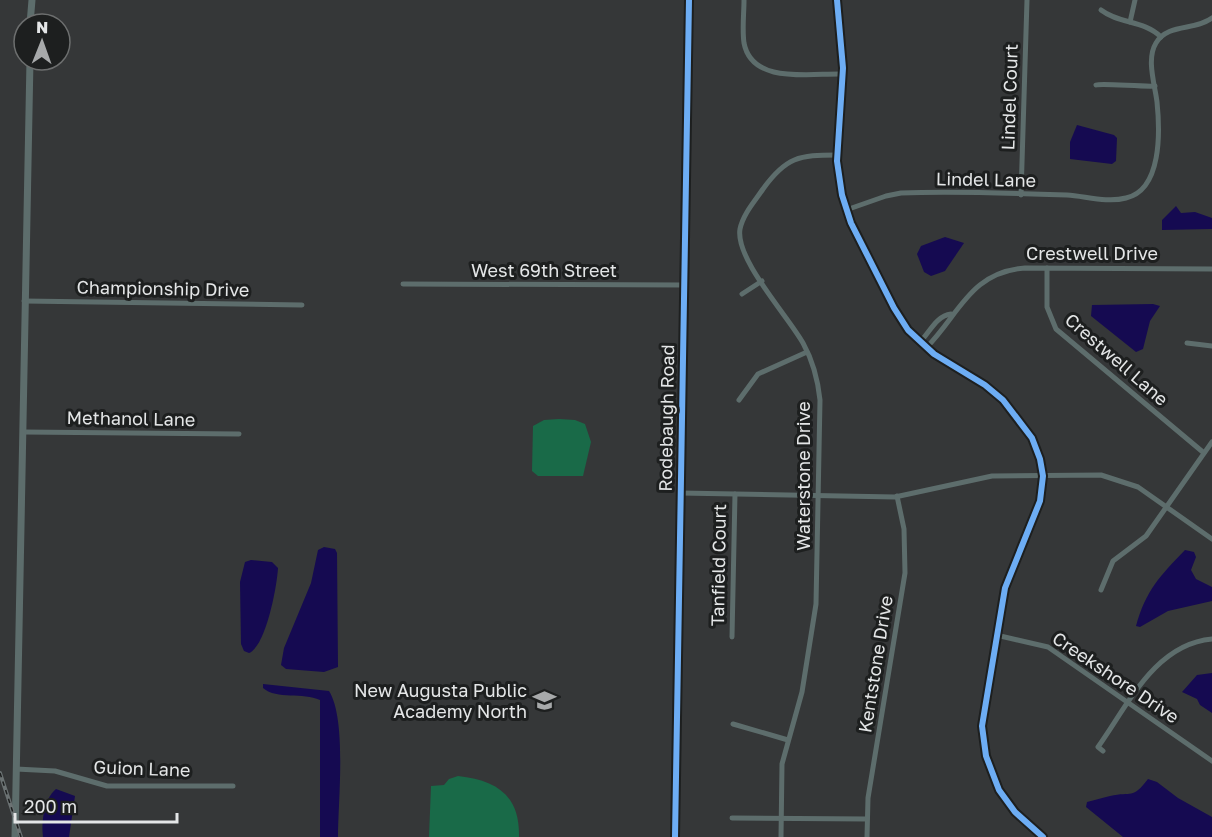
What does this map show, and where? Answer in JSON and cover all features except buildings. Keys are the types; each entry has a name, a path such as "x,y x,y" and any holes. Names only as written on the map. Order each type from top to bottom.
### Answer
{"street":[{"name":"Rodebaugh Road","path":"675,837 689,0"},
{"path":"744,0 744,43 750,57 759,66 776,73 843,74"},
{"path":"837,0 843,74 837,155 839,181 846,210 897,313 926,348 985,385 1006,403 1035,445 1043,476 1038,508 1008,577 982,718 986,756 992,776 1006,801 1043,837"},
{"name":"Lindel Court","path":"1021,195 1027,0"},
{"path":"1130,22 1135,0"},
{"path":"1101,10 1113,18 1144,25 1161,37"},
{"path":"1096,86 1102,83 1124,87 1155,86 1152,55 1161,37 1172,30 1196,27 1212,18"},
{"path":"15,837 30,72"},
{"name":"Lindel Lane","path":"846,210 902,193 1127,198 1144,188 1153,173 1157,115 1155,86"},
{"name":"Waterstone Drive","path":"781,837 782,766 802,692 816,604 820,400 816,376 807,352 741,244 740,229 744,217 787,162 807,155 837,155"},
{"name":"Crestwell Drive","path":"926,348 949,323 951,314 975,287 994,275 1020,268 1212,269"},
{"name":"Crestwell Lane","path":"1047,268 1047,307 1056,329 1203,453"},
{"path":"742,294 762,281"},
{"name":"West 69th Street","path":"403,284 684,285"},
{"name":"Championship Drive","path":"24,301 302,305"},
{"name":"Crestwell Drive","path":"920,342 936,322 944,315 951,314"},
{"path":"1187,343 1212,346"},
{"path":"739,400 758,374 807,352"},
{"name":"Methanol Lane","path":"23,432 239,434"},
{"path":"1101,590 1115,558 1146,536 1212,442"},
{"path":"680,493 897,496 976,478 1109,477 1138,487 1212,539"},
{"name":"Tanfield Court","path":"732,637 735,494"},
{"name":"Kentstone Drive","path":"867,837 867,819 904,573 904,529 897,496"},
{"name":"Creekshore Drive","path":"996,635 1048,647 1212,761"},
{"path":"1103,751 1098,747 1154,668 1167,656 1190,643 1212,639"},
{"path":"733,723 788,740"},
{"name":"Guion Lane","path":"16,769 60,772 107,786 233,786"},
{"path":"732,818 867,819"}],"green space":[{"path":"544,420 575,420 585,424 591,442 583,476 538,476 532,471 533,426"},
{"path":"458,776 484,781 503,792 515,810 519,837 429,837 431,786 444,785 449,779"}],"shaded area":[{"path":"1077,125 1114,135 1117,138 1116,161 1112,164 1070,159 1070,142"},
{"path":"1176,206 1181,213 1195,212 1212,218 1212,229 1162,230 1162,220"},
{"path":"945,237 964,243 945,271 931,276 924,272 917,254 921,246"},
{"path":"1153,304 1160,306 1150,321 1143,349 1136,352 1091,316 1092,305"},
{"path":"324,547 335,549 337,553 338,667 324,672 286,669 281,665 284,648 311,583 318,550"},
{"path":"1185,550 1194,552 1196,557 1191,570 1196,579 1212,587 1212,601 1168,611 1140,627 1136,626 1149,593"},
{"path":"251,560 272,562 278,568 273,601 265,628 261,639 249,653 244,651 241,644 240,582 245,562"},
{"path":"1212,673 1212,713 1200,705 1197,699 1182,692 1197,675"},
{"path":"263,684 329,691 335,704 340,740 338,837 320,837 320,700 306,696 275,694 263,688"},
{"path":"1148,779 1157,782 1178,798 1212,817 1212,837 1123,837 1086,807 1087,802 1131,794 1143,786"},
{"path":"56,789 75,796 69,837 43,837 44,811"}],"railway":[{"path":"0,773 21,837"}],"cycle path":[{"path":"675,837 689,0"},
{"path":"837,0 843,68 837,161 842,195 851,223 894,308 908,330 934,354 985,385 1003,400 1032,438 1040,459 1043,476 1040,501 1005,588 982,726 986,756 999,790 1015,812 1043,837"}],"place":[{"name":"New Augusta Public Academy North","path":"545,700"}]}
